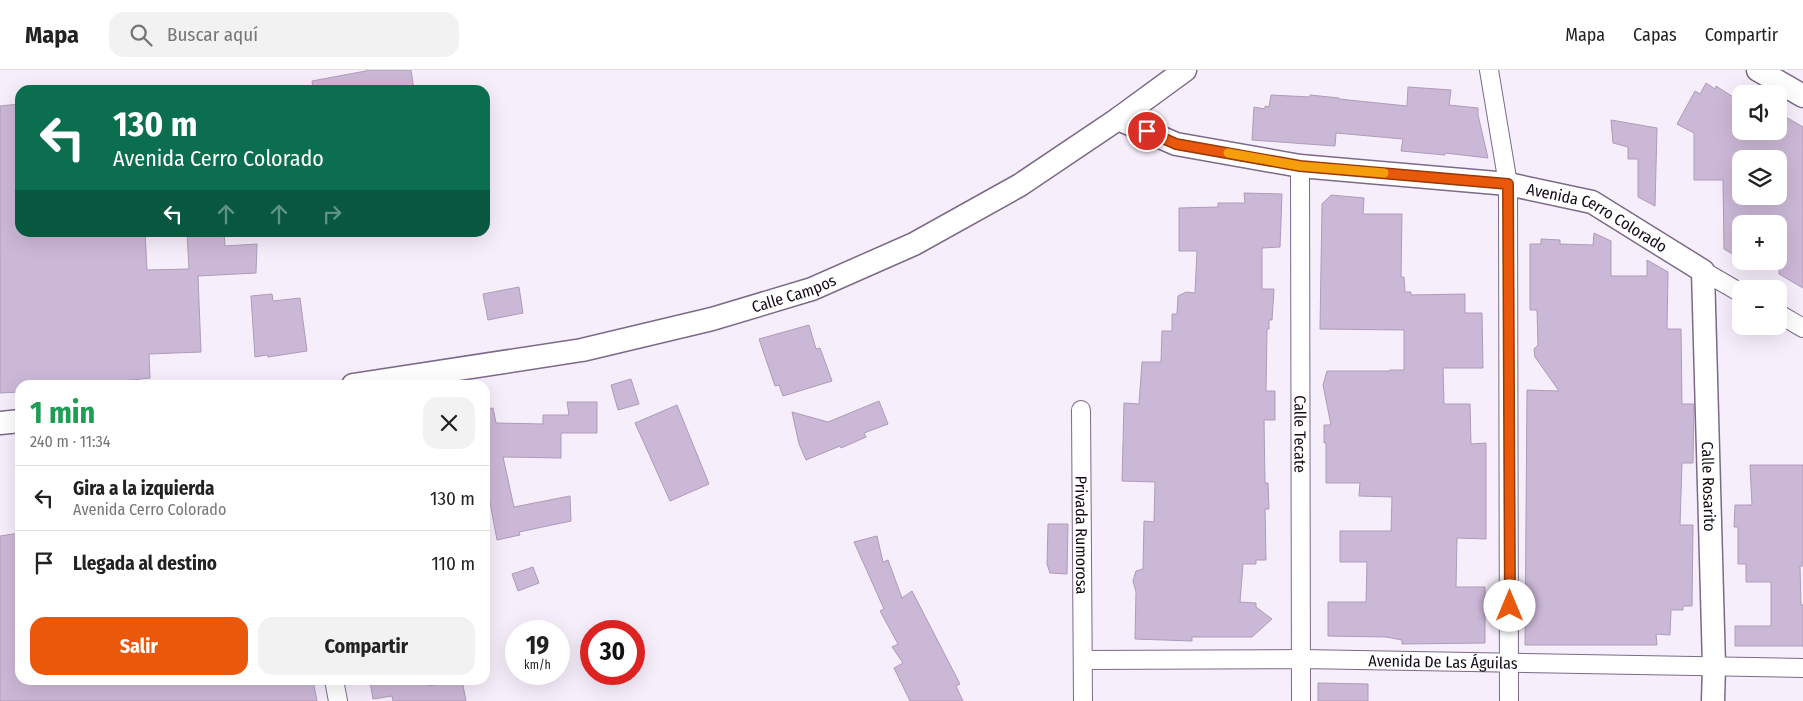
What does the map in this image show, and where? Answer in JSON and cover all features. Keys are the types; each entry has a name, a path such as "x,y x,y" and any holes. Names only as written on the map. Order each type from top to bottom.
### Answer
{"street":[{"name":"Calle Campos","path":"386,380 582,350 712,319 812,288 914,244 1020,185 1118,119 1185,70"},
{"path":"1489,70 1508,184 1509,701"},
{"path":"1758,70 1803,96"},
{"name":"Avenida Cerro Colorado","path":"1118,119 1176,144 1300,166 1508,184 1592,202 1732,288"},
{"name":"Calle Tecate","path":"1300,166 1301,701"},
{"name":"Calle Rosarito","path":"1703,271 1714,666 1713,701"},
{"path":"1787,319 1803,328"},
{"name":"Privada Rumorosa","path":"1081,410 1082,701"},
{"path":"0,423 15,422"},
{"name":"Avenida De Las Águilas","path":"1083,660 1302,660 1803,668"},
{"path":"335,685 338,701"}],"building":[{"path":"371,70 411,70 413,85 312,85 312,81"},
{"path":"1706,83 1715,89 1716,86 1732,96 1732,140 1787,140 1787,118 1803,127 1803,288 1779,274 1779,270 1787,270 1787,215 1732,215 1732,254 1724,249 1723,180 1694,180 1694,133 1677,124 1695,91 1700,94"},
{"path":"1408,87 1451,90 1449,105 1478,108 1488,158 1445,153 1445,155 1401,151 1403,139 1336,133 1335,146 1252,140 1254,107 1265,109 1265,106 1269,107 1271,95 1310,97 1310,95 1407,106"},
{"path":"15,104 15,237 145,237 147,270 189,269 187,237 224,237 225,246 257,244 256,273 198,276 201,352 149,354 150,378 132,380 15,380 15,392 0,393 0,106"},
{"path":"1611,120 1657,128 1655,206 1638,197 1638,159 1628,159 1628,147 1613,143"},
{"path":"1244,193 1282,194 1280,247 1262,248 1262,289 1274,289 1272,320 1269,320 1269,329 1267,329 1266,391 1275,391 1275,420 1264,420 1265,483 1268,483 1269,509 1265,509 1266,560 1256,560 1256,564 1243,564 1240,602 1256,603 1256,607 1272,619 1252,637 1192,637 1192,641 1135,639 1136,592 1133,581 1136,571 1143,569 1144,521 1154,522 1155,482 1122,481 1124,403 1139,404 1142,362 1161,362 1162,331 1172,331 1172,314 1177,314 1178,296 1186,292 1195,293 1197,251 1179,251 1179,208 1218,207 1218,203 1245,203"},
{"path":"1331,195 1364,198 1363,214 1402,214 1401,277 1404,277 1405,292 1411,292 1411,295 1465,294 1465,313 1482,313 1483,368 1443,368 1444,404 1470,404 1471,444 1486,443 1486,539 1457,538 1456,587 1485,587 1485,643 1402,644 1402,640 1386,637 1328,636 1328,602 1366,602 1367,562 1340,562 1340,531 1391,531 1392,497 1359,496 1360,483 1326,483 1324,425 1331,425 1323,385 1327,371 1404,370 1404,330 1320,329 1322,204"},
{"path":"1594,233 1611,241 1611,276 1647,276 1647,260 1668,272 1667,329 1681,329 1682,404 1694,404 1693,463 1682,463 1680,525 1693,525 1692,606 1683,606 1683,610 1671,610 1670,635 1656,634 1657,645 1525,645 1527,390 1559,391 1535,357 1534,349 1538,345 1537,310 1530,310 1530,244 1541,244 1541,239 1560,240 1560,244 1593,245"},
{"path":"519,287 523,313 488,320 483,294"},
{"path":"272,294 273,301 300,298 307,351 255,357 251,296"},
{"path":"809,325 816,349 820,348 832,381 783,396 779,385 775,386 759,339"},
{"path":"631,379 639,404 618,410 611,385"},
{"path":"879,401 888,424 864,433 866,437 841,448 840,446 806,460 799,444 792,412 828,422"},
{"path":"567,402 597,402 597,433 561,433 561,458 503,457 514,507 570,496 571,521 519,532 520,535 497,540 490,503 490,408 493,408 496,423 543,424 543,415 569,415"},
{"path":"677,405 709,484 670,501 635,423"},
{"path":"1750,465 1803,465 1803,566 1800,566 1801,605 1803,605 1803,646 1735,646 1735,626 1771,626 1771,582 1746,582 1746,564 1738,564 1738,527 1734,527 1735,505 1752,505"},
{"path":"1048,524 1068,524 1067,574 1050,573 1047,564"},
{"path":"15,534 15,685 314,685 317,701 0,701 0,536"},
{"path":"877,536 883,562 888,560 902,598 912,591 960,684 956,686 963,701 910,701 894,668 903,663 892,647 898,644 880,611 884,609 854,542"},
{"path":"533,567 539,583 518,591 512,574"},
{"path":"1318,683 1368,684 1368,701 1318,701"},
{"path":"371,685 463,685 466,701 393,701 392,696 373,699"}],"slow traffic":[{"path":"1228,153 1300,166 1384,173"}],"route":[{"path":"1147,131 1176,144 1300,166 1508,184 1510,606"}]}
